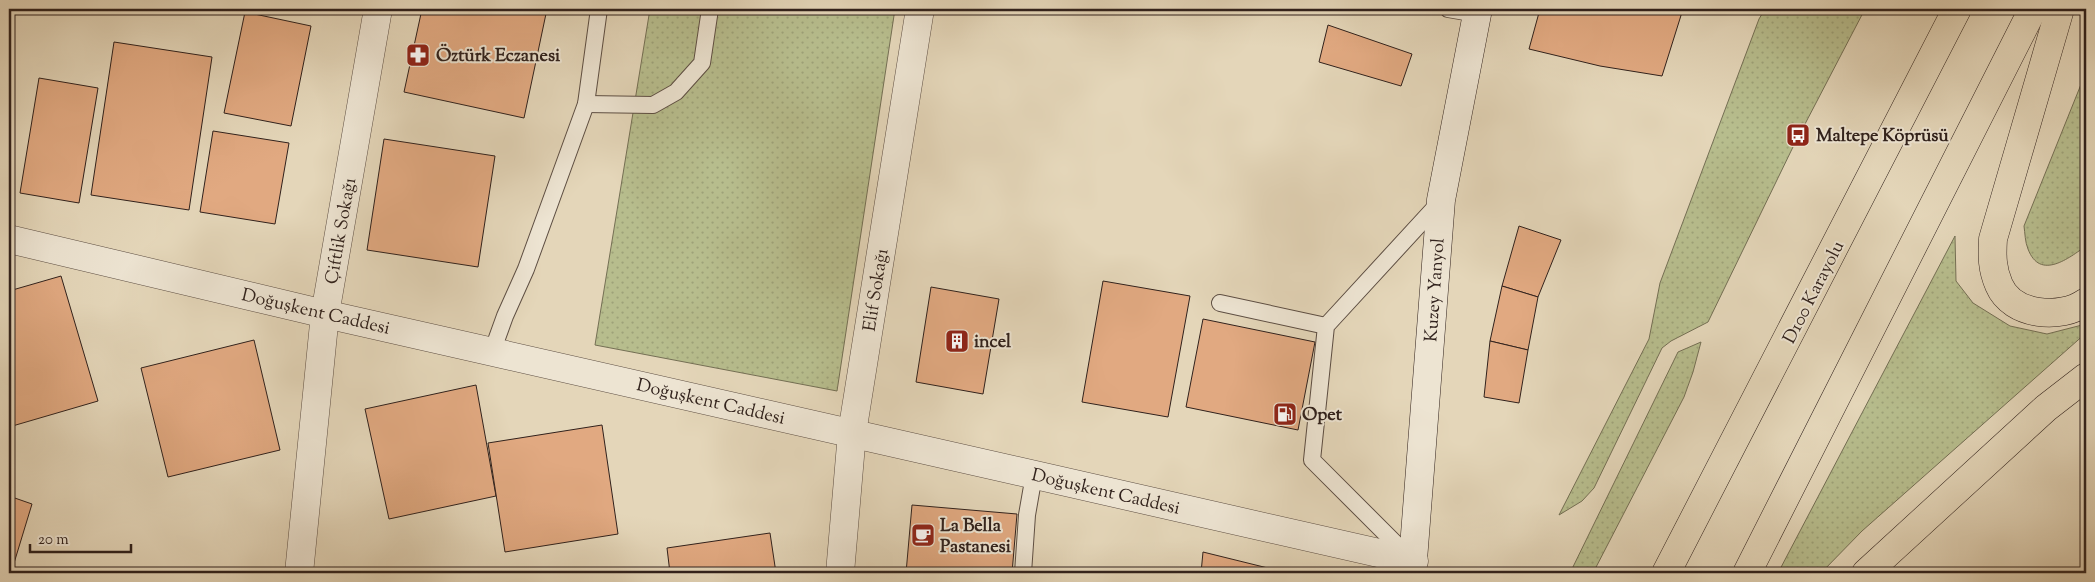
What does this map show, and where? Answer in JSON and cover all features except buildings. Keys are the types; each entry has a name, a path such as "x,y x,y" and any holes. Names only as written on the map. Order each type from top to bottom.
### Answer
{"highway":[{"name":"D100 Karayolu","path":"1666,573 1957,9"},
{"path":"1747,573 2033,9"},
{"path":"2060,9 1993,239 1992,262 1999,286 2013,302 2032,311 2057,313 2086,302"},
{"path":"1866,573 2046,408 2086,377"}],"street":[{"name":"Çiftlik Sokağı","path":"299,573 325,314 378,9"},
{"name":"Elif Sokağı","path":"840,573 852,433 920,9"},
{"name":"Kuzey Yanyol","path":"1413,567 1441,200 1477,12"},
{"name":"Doğuşkent Caddesi","path":"9,239 325,314 1034,475 1413,567"}],"lane":[{"path":"492,352 505,316 526,269 586,104 599,9"},
{"path":"586,104 653,105 676,92 702,63 710,9"},
{"path":"1448,9 1477,12"},
{"path":"1413,567 1312,460 1326,326 1441,200"},
{"path":"1220,303 1326,326"},
{"path":"1023,573 1027,515 1034,475"}],"green space":[{"path":"650,9 895,9 837,391 595,345"},
{"path":"1765,9 1865,9 1793,147 1708,322 1671,341 1662,348 1594,488 1582,501 1559,515 1649,339 1660,283 1759,19"},
{"path":"2086,72 2086,246 2063,261 2055,264 2040,264 2033,259 2028,249 2024,226"},
{"path":"1955,236 1956,281 1973,303 2010,326 2047,334 2086,324 2086,333 1862,531 1821,573 1778,573"},
{"path":"1701,342 1684,397 1593,573 1570,573 1678,352"}],"place":[{"name":"Öztürk Eczanesi","path":"418,55"},
{"name":"Maltepe Köprüsü","path":"1798,135"},
{"name":"incel","path":"957,341"},
{"name":"Opet","path":"1285,414"},
{"name":"La Bella Pastanesi","path":"923,535"}]}
